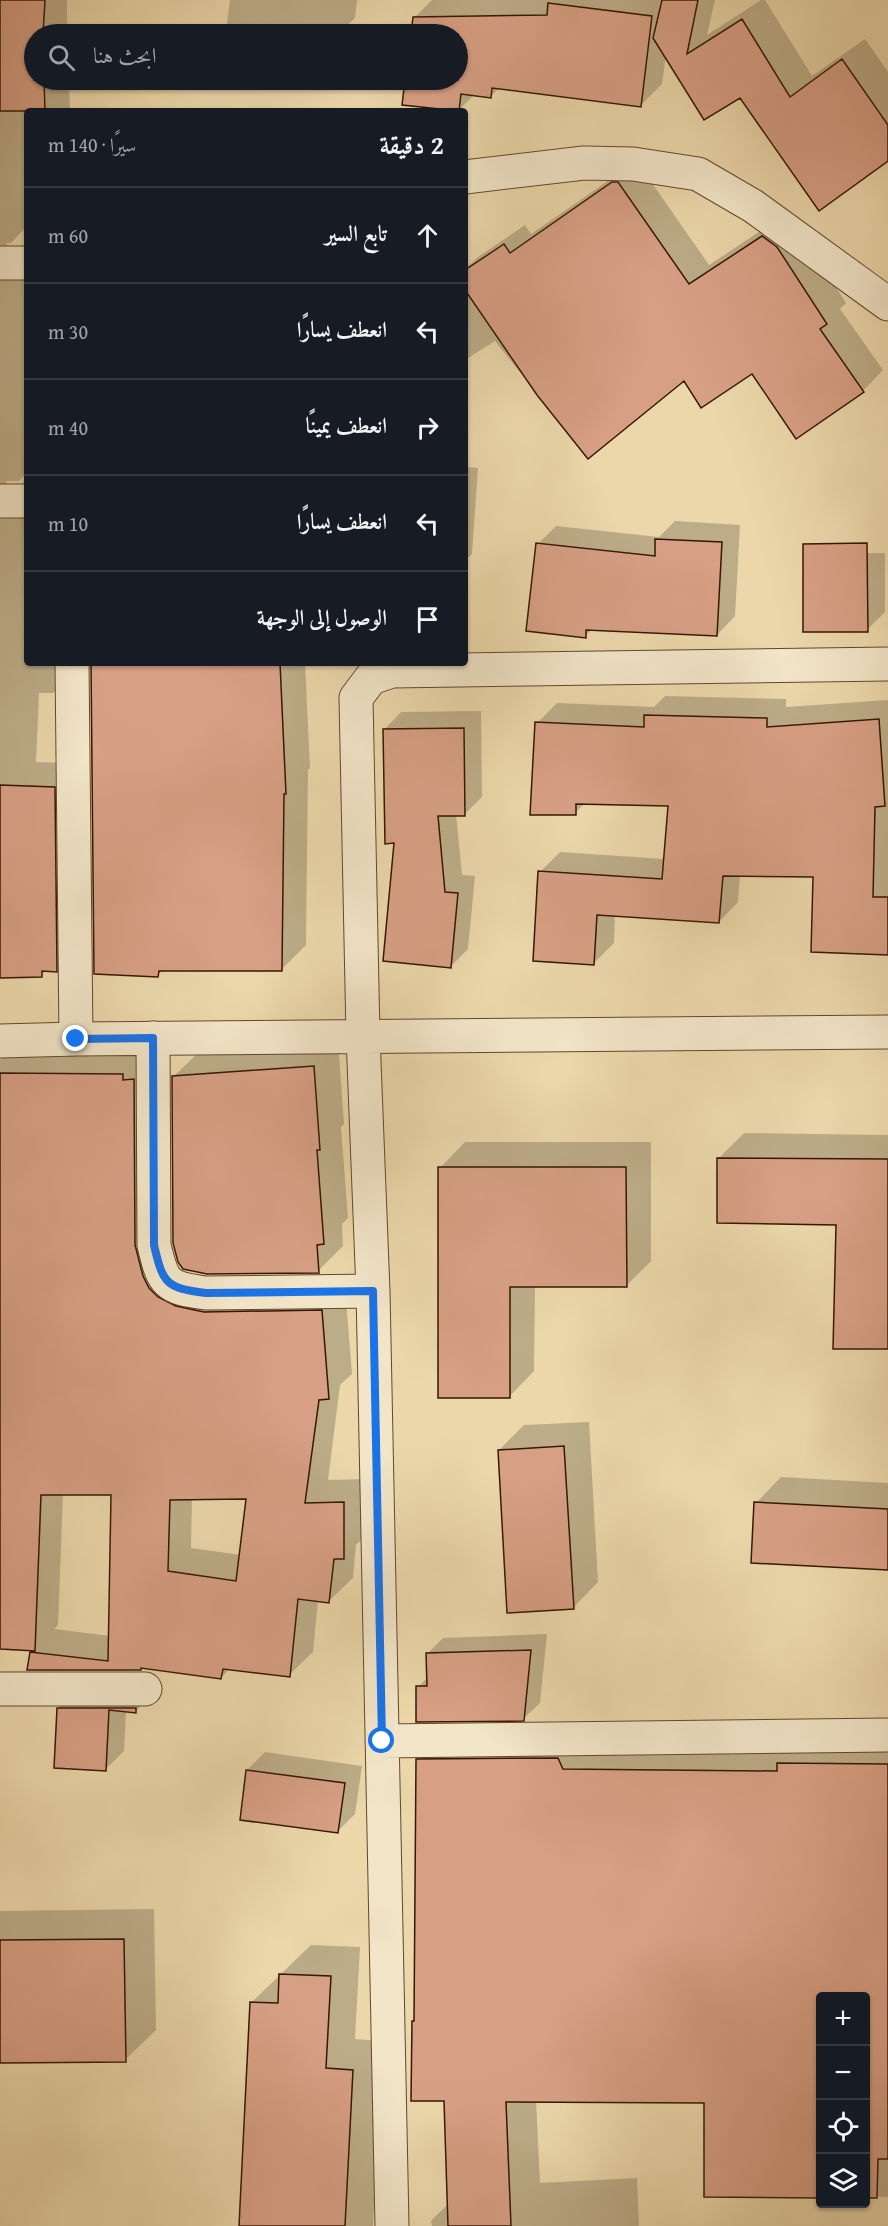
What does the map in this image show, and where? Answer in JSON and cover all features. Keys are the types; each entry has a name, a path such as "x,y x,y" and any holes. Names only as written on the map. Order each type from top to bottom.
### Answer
{"street":[{"path":"468,177 584,163 633,164 698,174 753,206 888,304"},
{"path":"0,501 24,501"},
{"path":"392,2226 373,1291 363,1036 356,698 371,678 393,671 888,664"},
{"path":"72,666 76,1039"},
{"path":"0,1041 888,1032"},
{"path":"153,1038 154,1245 159,1268 166,1282 183,1290 206,1293 373,1291"},
{"path":"0,1689 145,1689"},
{"path":"382,1741 888,1735"}],"building":[{"path":"0,0 45,0 44,24 24,24 24,90 44,90 45,108 0,111"},
{"path":"662,0 698,0 687,54 742,19 790,97 842,59 888,125 888,161 819,211 740,98 704,120 653,38"},
{"path":"548,3 652,16 641,107 492,88 491,98 461,94 459,108 402,105 404,90 468,90 468,24 412,24 413,17 547,15"},
{"path":"612,182 618,182 689,284 762,236 777,247 827,324 820,329 864,392 796,439 752,374 701,408 684,381 588,459 537,395 468,294 468,268 504,244 510,253"},
{"path":"655,539 722,542 717,636 586,630 586,638 526,631 536,543 655,556"},
{"path":"867,543 868,632 803,632 803,544"},
{"path":"91,666 280,666 286,794 284,794 282,971 159,971 158,977 94,974"},
{"path":"644,715 767,718 767,727 879,719 885,806 875,807 873,897 888,897 888,955 811,952 813,877 723,876 719,923 597,915 594,965 533,961 538,871 662,879 668,806 576,804 576,815 530,815 535,722 644,727"},
{"path":"464,728 465,816 438,816 445,892 458,893 451,968 383,961 394,843 385,844 383,729"},
{"path":"0,785 55,787 57,972 42,971 42,977 0,978"},
{"path":"314,1066 324,1244 317,1245 319,1273 207,1274 183,1269 178,1262 173,1243 172,1076"},
{"path":"0,1073 123,1074 123,1080 134,1079 135,1245 143,1276 149,1288 158,1297 176,1306 204,1312 322,1310 329,1399 319,1400 305,1503 344,1502 344,1559 334,1559 329,1603 298,1599 290,1677 223,1669 221,1679 141,1668 141,1670 27,1670 30,1652 108,1661 111,1495 41,1495 35,1651 0,1649","holes":["246,1499 236,1581 168,1571 170,1500"]},
{"path":"717,1158 888,1159 888,1349 833,1349 836,1225 717,1223"},
{"path":"438,1167 626,1167 627,1287 510,1287 510,1398 438,1398"},
{"path":"564,1446 574,1609 507,1613 498,1450"},
{"path":"754,1502 888,1509 888,1570 751,1563"},
{"path":"531,1650 524,1721 416,1722 416,1686 427,1686 426,1653"},
{"path":"57,1708 136,1708 136,1713 109,1710 106,1771 54,1768"},
{"path":"558,1758 563,1769 777,1771 777,1763 888,1764 888,2159 878,2159 877,2198 870,2198 870,1992 816,1992 816,2198 704,2197 704,2103 506,2102 511,2226 448,2226 444,2101 411,2101 412,2021 414,2021 416,1759"},
{"path":"246,1770 345,1783 338,1833 240,1820"},
{"path":"124,1939 126,2062 0,2063 0,1940"},
{"path":"279,1974 331,1976 326,2068 353,2070 345,2226 239,2226 250,2002 278,2003"}],"route":[{"path":"76,1039 153,1038 154,1245 159,1268 166,1282 183,1290 206,1293 373,1291 382,1741"}]}
